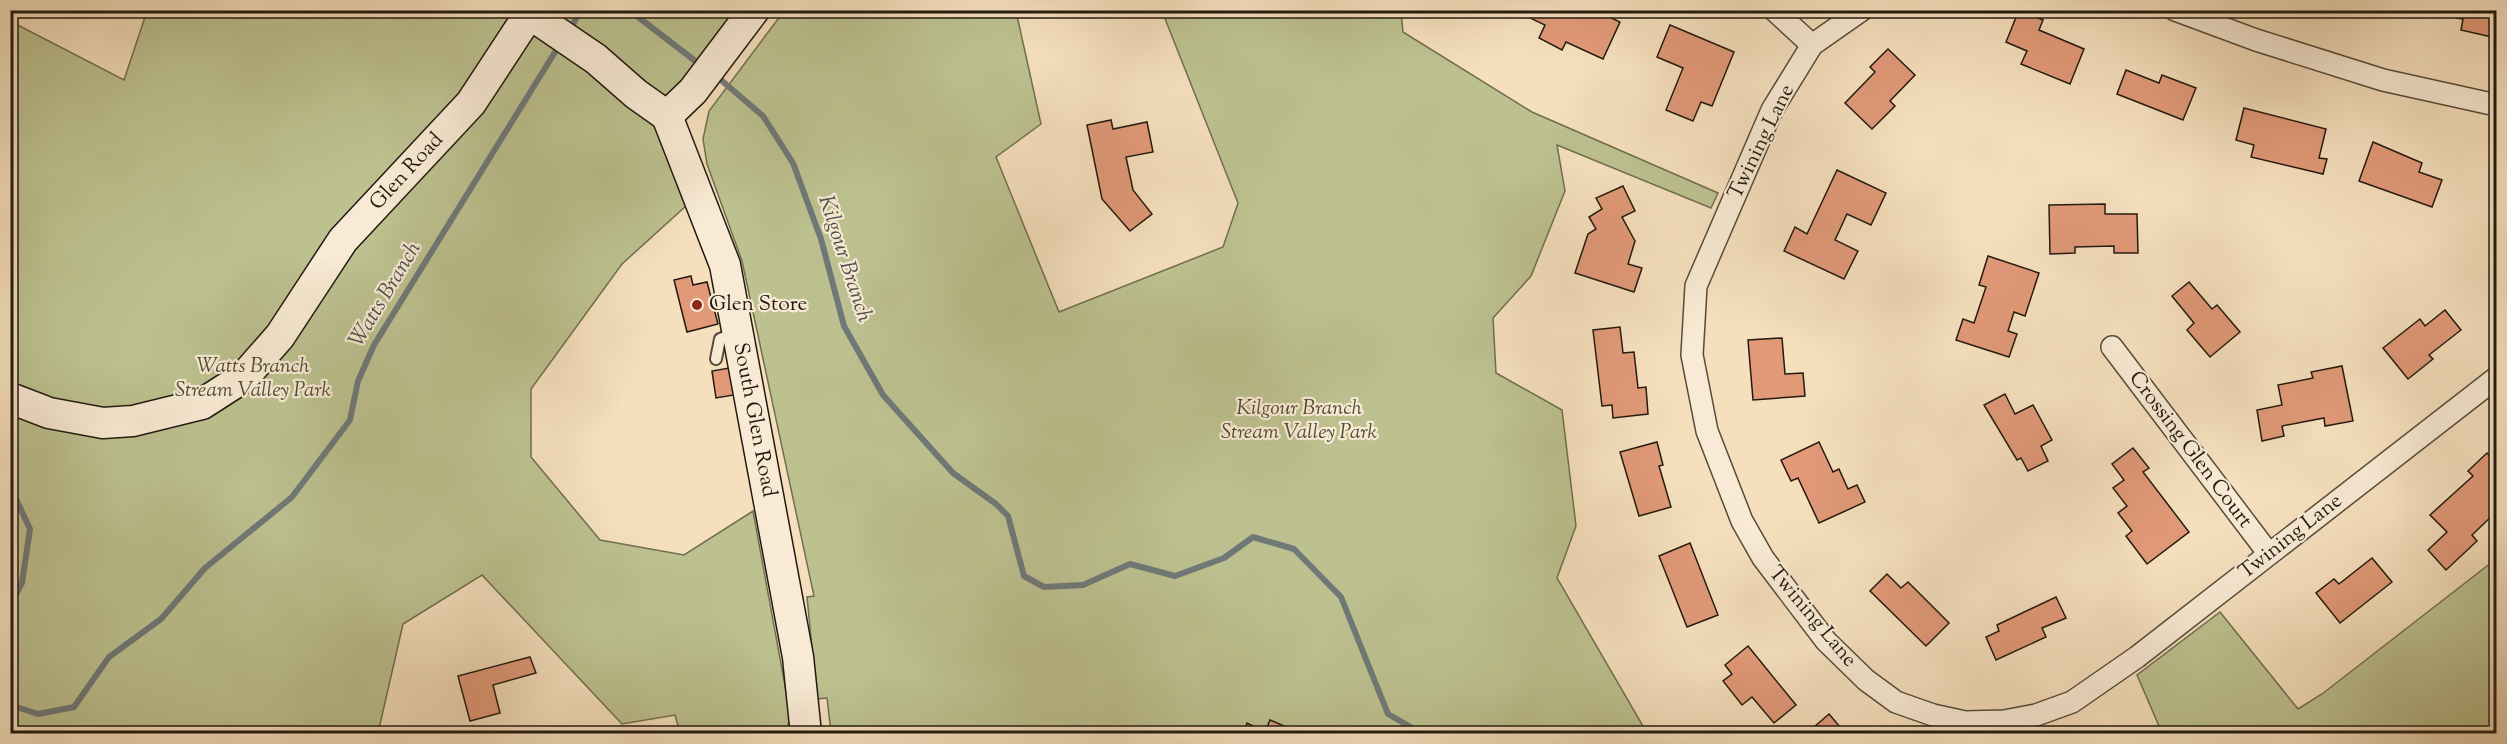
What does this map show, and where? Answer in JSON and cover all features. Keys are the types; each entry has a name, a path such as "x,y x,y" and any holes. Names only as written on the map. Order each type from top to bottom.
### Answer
{"main road":[{"path":"667,116 693,91 754,10"},
{"name":"Glen Road","path":"10,398 60,415 103,423 133,421 202,404 244,377 280,336 343,240 471,103 538,17 596,59 636,94 667,116"},
{"name":"South Glen Road","path":"667,116 725,265 798,657 806,734"}],"street":[{"path":"1774,10 1812,45"},
{"name":"Twining Lane","path":"1862,10 1812,45 1772,110 1696,286 1692,355 1707,431 1742,520 1763,558 1826,641 1866,680 1896,702 1933,716 1965,722 2004,721 2036,716 2072,702 2137,657 2496,378"},
{"path":"2175,10 2256,40 2383,80 2496,105"},
{"name":"Crossing Glen Court","path":"2112,346 2269,554"}],"lane":[{"path":"716,359 720,339 738,332"}],"green space":[{"name":"Watts Branch Stream Valley Park","path":"147,11 754,11 667,116 698,195 622,264 531,389 531,457 600,540 684,555 753,511 790,713 787,733 680,733 675,715 622,724 482,575 403,624 378,733 11,733 10,21 124,80"},
{"name":"Kilgour Branch Stream Valley Park","path":"784,11 1016,11 1041,124 996,157 1059,312 1223,247 1238,203 1162,11 1401,11 1403,32 1532,112 1718,193 1711,208 1557,145 1565,191 1531,276 1493,318 1496,373 1562,410 1576,526 1557,578 1647,733 831,733 827,698 817,699 807,597 814,596 742,261 707,164 703,139 709,111"},
{"path":"2496,559 2496,733 2162,733 2137,675 2220,612 2298,709 2322,694"}],"building":[{"path":"1524,10 1595,10 1620,22 1603,59 1566,42 1562,50 1539,38 1545,25 1522,14"},
{"path":"2019,10 2043,20 2039,30 2084,49 2070,84 2021,64 2027,51 2006,42"},
{"path":"2389,10 2418,10 2416,18"},
{"path":"2457,10 2496,10 2496,38 2461,30 2463,19 2456,18"},
{"path":"1670,25 1734,52 1712,106 1701,102 1693,121 1666,110 1683,68 1657,57"},
{"path":"1888,49 1915,75 1890,101 1895,106 1872,129 1845,103 1875,72 1870,67"},
{"path":"2126,70 2159,83 2162,75 2196,88 2183,120 2117,94"},
{"path":"2244,108 2326,129 2319,158 2327,159 2323,174 2251,157 2254,145 2236,140"},
{"path":"1111,120 1113,129 1147,122 1153,152 1126,157 1133,190 1152,214 1130,231 1102,199 1087,125"},
{"path":"2373,142 2422,163 2419,172 2442,180 2432,207 2359,181"},
{"path":"1837,170 1886,193 1871,225 1847,214 1835,240 1858,251 1844,279 1784,251 1795,227 1807,234"},
{"path":"1623,186 1635,211 1622,217 1635,241 1628,264 1642,268 1634,292 1575,273 1588,234 1596,229 1589,217 1602,209 1596,198"},
{"path":"2105,204 2105,214 2137,214 2138,253 2114,253 2114,246 2075,247 2075,253 2050,254 2049,205"},
{"path":"1988,256 2039,273 2025,316 2014,312 2008,331 2017,334 2009,357 1956,340 1963,319 1974,323 1986,287 1979,285"},
{"name":"Glen Store","path":"691,276 693,285 707,282 718,324 687,332 674,280"},
{"path":"2189,282 2212,309 2217,305 2240,332 2210,357 2187,330 2194,323 2172,296"},
{"path":"2445,310 2461,330 2429,355 2433,359 2408,379 2383,348 2420,319 2425,326"},
{"path":"1620,327 1623,353 1634,352 1638,388 1646,387 1648,414 1613,418 1612,405 1602,406 1593,330"},
{"path":"1782,338 1785,374 1803,373 1805,396 1753,400 1748,340"},
{"path":"2342,366 2353,421 2325,426 2324,418 2282,426 2284,436 2262,441 2257,410 2282,405 2278,385 2313,378 2311,372"},
{"path":"729,368 734,395 716,398 712,371"},
{"path":"2005,394 2015,414 2033,405 2052,440 2041,446 2048,461 2028,471 2021,458 2017,460 1984,405"},
{"path":"1657,442 1663,465 1659,466 1671,507 1639,516 1620,452"},
{"path":"1819,442 1833,472 1839,469 1848,489 1857,485 1865,502 1819,523 1798,478 1791,481 1781,460"},
{"path":"2133,448 2149,468 2143,472 2189,532 2147,564 2126,536 2132,531 2118,513 2127,506 2113,488 2124,480 2112,464"},
{"path":"2487,453 2496,463 2496,512 2472,535 2477,541 2446,570 2428,550 2447,532 2430,515 2473,476 2468,471"},
{"path":"1690,543 1718,615 1687,627 1659,556"},
{"path":"2372,558 2392,582 2340,623 2316,593 2334,579 2339,584"},
{"path":"1887,574 1901,588 1908,582 1949,623 1926,646 1870,591"},
{"path":"2056,597 2066,618 2042,628 2046,637 1996,660 1986,637 1999,631 1997,625"},
{"path":"1748,646 1796,705 1774,723 1752,697 1742,705 1723,681 1732,674 1725,665"},
{"path":"530,657 536,673 493,685 500,713 470,721 458,676"},
{"path":"1829,714 1846,734 1806,734"},
{"path":"1270,720 1291,729 1289,734 1243,734 1247,723 1265,732"}],"waterway":[{"name":"Watts Branch","path":"569,31 581,10"},
{"name":"Kilgour Branch","path":"629,10 694,60"},
{"name":"Watts Branch","path":"10,705 38,714 74,707 109,657 161,619 205,568 292,497 350,420 358,381 374,345 560,44"},
{"name":"Kilgour Branch","path":"721,80 763,116 793,163 821,239 844,326 883,395 953,473 996,504 1008,516 1024,576 1044,587 1083,585 1130,564 1175,576 1224,558 1253,537 1294,549 1341,597 1388,714 1423,734"},
{"name":"Watts Branch","path":"10,486 30,529 22,583 10,605"}],"place":[{"name":"Glen Store","path":"697,305"}]}
